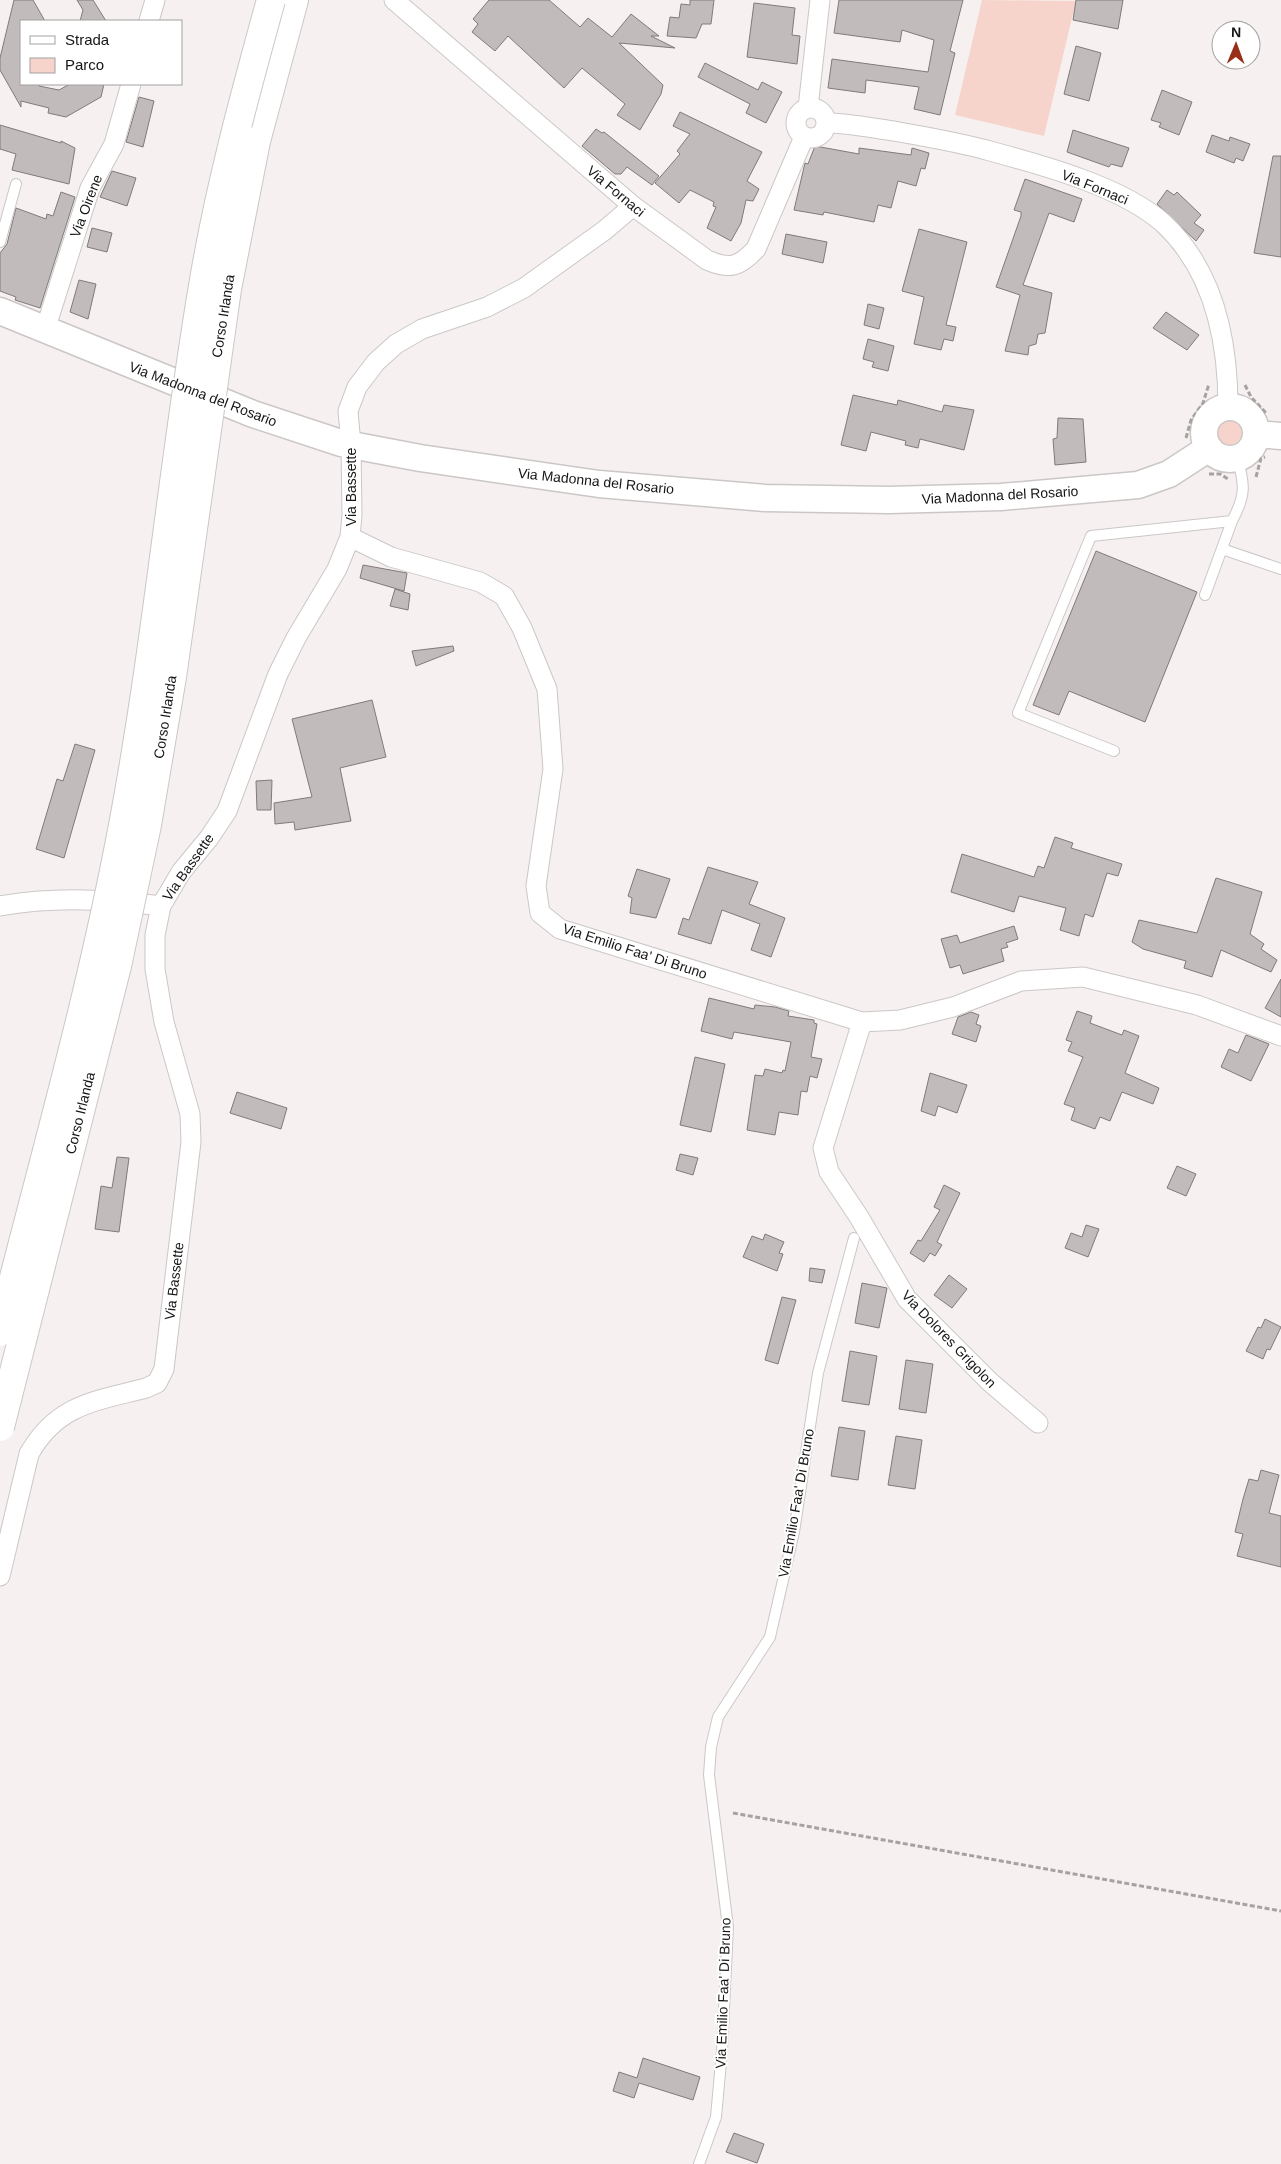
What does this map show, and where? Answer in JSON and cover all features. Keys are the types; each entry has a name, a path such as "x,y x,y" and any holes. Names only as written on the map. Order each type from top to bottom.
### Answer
{"highway":[{"name":"Corso Irlanda","path":"0,1332 94,961 124,822 148,676 203,285 233,136 271,0"},
{"name":"Corso Irlanda","path":"0,1427 117,966 148,825 172,677 226,289 256,141 294,0"}],"street":[{"path":"149,20 155,0"},
{"name":"Via Fornaci","path":"394,0 633,206 707,260 730,266 745,261 756,249 804,137"},
{"path":"808,108 820,0"},
{"name":"Via Oirene","path":"45,330 90,188 114,144 131,85"},
{"path":"808,108 820,112 826,123 819,136 814,138 804,137 796,130 795,124 798,114 808,108"},
{"name":"Via Fornaci","path":"826,123 879,129 958,142 1019,159 1072,177 1121,196 1144,209 1163,223 1179,241 1195,264 1214,304 1223,340 1228,407"},
{"name":"Via Bassette","path":"0,1576 29,1454 35,1443 57,1419 75,1407 146,1388 157,1383 164,1369 191,1142 190,1114 164,1022 155,969 155,935 161,906 181,872 209,838 227,811 278,674 296,638 337,569 350,537 352,515 351,445 348,411 357,387 376,362 396,344 422,329 487,307 524,288 605,230 633,206"},
{"name":"Via Madonna del Rosario","path":"0,311 253,414 351,445 473,467 599,484 765,498 889,500 1001,497 1138,485 1169,474 1209,448"},
{"path":"1228,407 1242,410 1248,414 1255,427 1271,436 1237,457 1224,458 1209,448 1204,435 1206,422 1215,411 1228,407"},
{"name":"Via Emilio Faa' Di Bruno","path":"350,537 390,557 480,582 504,596 522,628 547,689 553,769 536,886 540,913 560,929 862,1022 900,1020 953,1008 1021,981 1083,977 1197,1005 1281,1036"},
{"name":"Via Bassette","path":"0,906 21,902 92,899 161,906"},
{"path":"859,1217 829,1172 823,1148 862,1022"},
{"name":"Via Emilio Faa' Di Bruno","path":"854,1238 859,1217"},
{"name":"Via Dolores Grigolon","path":"859,1217 907,1299 990,1382 1038,1423"}],"lane":[{"path":"0,242 16,184"},
{"path":"1205,595 1244,494 1244,483 1237,457"},
{"path":"1114,751 1018,713 1091,536 1232,521"},
{"path":"1222,549 1281,569"},
{"name":"Via Emilio Faa' Di Bruno","path":"699,2164 716,2117 722,2051 728,1927 709,1775 711,1747 718,1717 770,1637 794,1532 818,1373 854,1238"}],"path":[{"path":"1182,444 1187,436 1191,420 1203,403 1210,378"},
{"path":"1243,378 1251,397 1267,414 1271,436 1261,458 1256,481"},
{"path":"733,1813 1281,1911"}],"green space":[{"path":"982,0 1076,1 1044,136 955,115"},
{"path":"1229,419 1238,423 1242,432 1238,441 1229,445 1220,441 1216,432 1220,423"}],"building":[{"path":"14,0 33,0 44,20 20,20 20,85 39,85 59,90 68,85 104,85 101,97 66,117 48,113 49,108 21,101 21,107 0,70 0,58"},
{"path":"77,0 93,0 105,20 80,20 83,10"},
{"path":"489,0 549,0 580,27 588,18 612,37 631,14 659,36 651,36 675,48 619,43 663,85 661,94 640,130 617,115 625,104 582,68 564,88 508,36 495,51 472,32 478,24 473,19"},
{"path":"690,0 714,0 711,24 702,24 696,38 667,36 670,17 679,18 681,4 690,5"},
{"path":"839,0 963,0 950,51 955,53 940,115 914,109 919,87 866,80 865,93 828,88 832,59 928,72 934,40 902,30 900,42 834,33"},
{"path":"1076,0 1123,0 1118,29 1073,20"},
{"path":"754,3 795,8 792,35 800,36 797,64 747,57"},
{"path":"1076,46 1101,53 1089,101 1064,94"},
{"path":"705,63 758,90 762,82 782,92 766,123 746,113 750,104 698,77"},
{"path":"1162,90 1192,102 1179,135 1159,127 1161,123 1151,120"},
{"path":"139,97 154,101 143,147 126,142"},
{"path":"680,112 762,152 747,181 759,189 753,201 746,200 741,223 731,241 707,228 716,207 713,206 714,202 690,190 679,203 655,183 680,154 677,151 690,134 673,126"},
{"path":"0,125 61,143 61,141 75,148 69,184 12,170 16,154 0,149"},
{"path":"596,129 602,133 604,132 659,176 652,185 627,167 621,174 615,174 582,146"},
{"path":"1073,130 1129,148 1122,167 1111,164 1109,167 1067,152"},
{"path":"1212,135 1229,141 1230,137 1250,144 1243,161 1236,158 1234,163 1206,152"},
{"path":"815,146 859,154 859,148 911,155 912,148 929,153 925,169 921,168 916,186 898,181 891,208 878,205 874,222 824,212 823,215 794,210 805,163 808,164"},
{"path":"1273,156 1281,156 1281,257 1254,253"},
{"path":"112,171 136,178 127,206 100,197"},
{"path":"1025,179 1082,199 1074,222 1049,213 1023,285 1052,293 1045,333 1038,334 1036,344 1029,346 1028,355 1005,351 1020,295 996,287 1021,216 1021,212 1014,210"},
{"path":"1167,190 1174,195 1177,192 1201,215 1194,223 1204,230 1196,241 1157,204"},
{"path":"61,192 75,197 40,308 15,300 16,297 0,291 0,253 7,244 16,208 46,219 47,214 53,216"},
{"path":"92,228 112,233 107,252 87,247"},
{"path":"919,229 967,242 946,325 956,327 953,341 944,339 941,350 914,344 924,297 902,291"},
{"path":"786,234 827,242 823,263 782,254"},
{"path":"79,280 96,284 88,319 70,312"},
{"path":"868,304 884,308 879,329 864,325"},
{"path":"1166,312 1199,335 1187,350 1153,328"},
{"path":"868,339 894,346 888,371 872,367 874,362 863,359"},
{"path":"853,395 897,405 898,400 942,412 944,405 974,410 964,450 920,439 918,448 905,445 906,441 871,432 866,451 841,445"},
{"path":"1058,418 1083,419 1086,462 1055,465 1053,439 1057,438"},
{"path":"1096,551 1197,592 1145,722 1069,691 1059,715 1033,705"},
{"path":"363,565 407,573 404,591 360,578"},
{"path":"395,589 410,594 408,610 390,606"},
{"path":"453,646 454,651 416,666 412,651"},
{"path":"372,700 386,757 340,768 351,821 295,830 294,822 275,824 274,803 312,797 292,719"},
{"path":"75,744 95,750 64,858 36,849 57,779 63,781"},
{"path":"272,780 271,810 257,810 256,781"},
{"path":"1055,837 1073,843 1071,848 1122,864 1118,876 1107,873 1093,917 1085,914 1079,936 1060,930 1066,908 1019,896 1014,912 951,892 962,854 1034,877 1038,866 1044,868"},
{"path":"708,867 758,882 749,904 785,918 771,957 751,950 760,924 722,910 711,944 678,934 683,918 689,920"},
{"path":"637,869 670,879 656,918 630,913 632,898 628,896"},
{"path":"1216,878 1262,892 1250,934 1264,944 1261,949 1277,960 1271,972 1221,950 1212,977 1184,968 1186,961 1143,949 1132,942 1139,920 1197,933"},
{"path":"1014,926 1018,939 1006,943 1008,947 1001,949 1004,961 963,974 960,965 950,968 941,939 957,935 960,943"},
{"path":"1281,979 1281,1017 1265,1008"},
{"path":"709,998 754,1009 755,1005 775,1007 789,1011 788,1016 814,1020 814,1023 817,1024 811,1057 822,1059 817,1078 810,1076 807,1092 801,1091 798,1115 779,1112 775,1135 747,1130 755,1075 763,1076 765,1069 782,1073 783,1070 785,1071 791,1042 734,1032 732,1039 701,1031"},
{"path":"1077,1011 1092,1016 1090,1023 1122,1035 1124,1030 1139,1036 1125,1073 1159,1088 1153,1104 1122,1092 1110,1121 1100,1117 1095,1129 1071,1120 1075,1108 1064,1104 1083,1057 1068,1051 1072,1042 1066,1040"},
{"path":"971,1012 979,1015 976,1024 981,1026 976,1042 952,1034 958,1017"},
{"path":"1246,1035 1269,1044 1251,1081 1221,1067 1229,1049 1238,1053"},
{"path":"695,1057 725,1064 711,1132 680,1125"},
{"path":"930,1073 967,1085 957,1113 938,1106 935,1116 921,1111"},
{"path":"237,1092 287,1108 281,1129 230,1113"},
{"path":"680,1154 698,1158 693,1175 676,1170"},
{"path":"117,1157 129,1158 119,1232 95,1229 101,1186 112,1188"},
{"path":"1177,1166 1196,1174 1186,1196 1167,1188"},
{"path":"944,1185 960,1193 937,1242 942,1245 935,1256 930,1253 924,1262 910,1253 918,1240 921,1241 940,1210 934,1207"},
{"path":"1086,1225 1099,1229 1088,1257 1065,1248 1071,1233 1082,1237"},
{"path":"765,1234 784,1242 779,1253 783,1254 777,1271 743,1257 752,1236 763,1240"},
{"path":"810,1268 825,1270 822,1283 809,1281"},
{"path":"949,1275 967,1289 952,1308 934,1295"},
{"path":"862,1283 887,1288 879,1328 855,1323"},
{"path":"782,1297 796,1300 778,1364 765,1360"},
{"path":"1265,1319 1281,1327 1270,1350 1267,1349 1263,1359 1246,1351 1258,1327 1261,1328"},
{"path":"850,1351 877,1356 869,1405 842,1401"},
{"path":"906,1360 933,1364 926,1413 899,1409"},
{"path":"839,1427 865,1431 858,1480 831,1476"},
{"path":"896,1436 922,1440 915,1489 888,1485"},
{"path":"1261,1470 1279,1475 1269,1513 1281,1516 1281,1567 1237,1556 1243,1534 1235,1532 1243,1499 1249,1479 1258,1481"},
{"path":"643,2058 700,2077 693,2100 639,2083 634,2098 613,2091 619,2072 637,2078"},
{"path":"734,2133 764,2144 757,2163 726,2152"}]}
